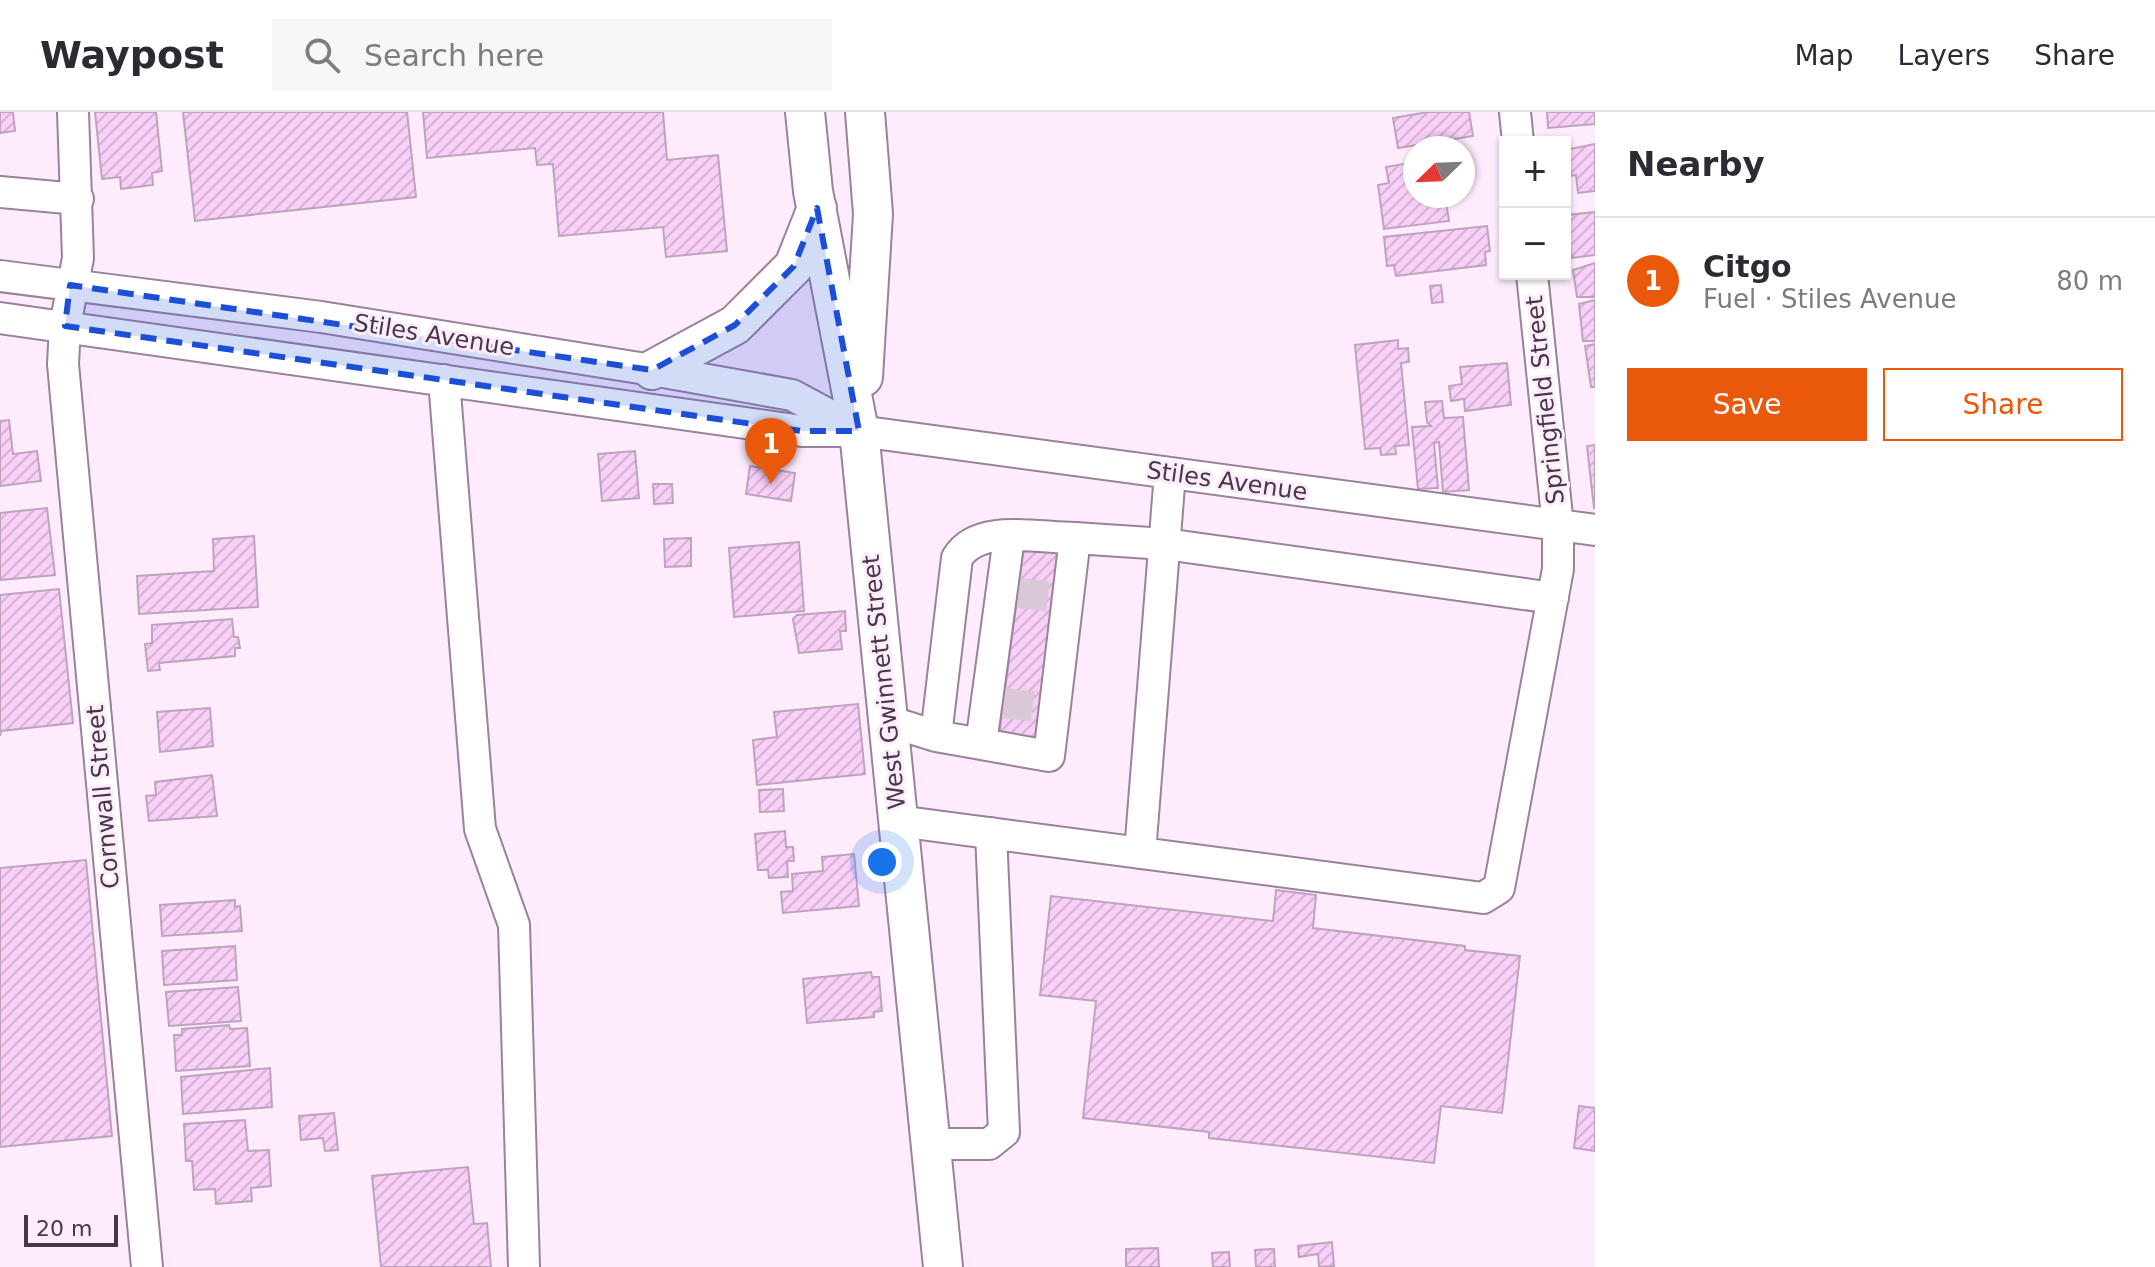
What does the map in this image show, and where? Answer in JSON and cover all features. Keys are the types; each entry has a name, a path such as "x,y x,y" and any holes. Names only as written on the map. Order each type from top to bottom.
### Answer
{"main road":[{"name":"West Gwinnett Street","path":"805,112 817,208 859,431 943,1267"},
{"name":"West Gwinnett Street","path":"859,431 873,214 865,112"},
{"path":"652,370 735,325 794,266 817,208"}],"street":[{"name":"Cornwall Street","path":"73,112 78,258 70,285 63,364 147,1267"},
{"path":"1515,112 1517,136"},
{"path":"0,192 78,199"},
{"name":"Stiles Avenue","path":"0,276 321,317 792,395 859,431"},
{"name":"Springfield Street","path":"898,821 1483,898 1499,888 1558,569 1558,526 1533,280"},
{"name":"Stiles Avenue","path":"0,318 802,431 859,431 1595,530"},
{"path":"444,380 480,829 514,925 524,1267"},
{"path":"1140,853 1170,473"},
{"path":"936,736 957,558 965,545 987,536 1165,544 1553,598"},
{"path":"981,744 996,703 995,646 1010,591 1009,537"},
{"path":"888,721 936,736 1049,756 1047,708 1060,598 1075,538"},
{"path":"954,586 1010,591"},
{"path":"947,639 995,646"},
{"path":"931,1144 989,1144 1004,1132 991,833"}],"highlighted area":[{"path":"817,208 859,431 802,431 65,326 70,285 652,370 735,325 794,266"}],"building":[{"path":"0,112 13,112 15,131 0,133"},
{"path":"95,112 156,112 162,171 152,173 153,185 121,189 120,177 102,179"},
{"path":"183,112 407,112 416,197 195,221"},
{"path":"423,112 663,112 667,160 718,155 727,251 666,257 663,227 559,236 553,164 537,165 535,148 427,158"},
{"path":"1428,112 1469,112 1473,136 1403,136 1403,147 1398,148 1393,118"},
{"path":"1547,112 1595,112 1595,124 1548,128"},
{"path":"1595,144 1595,191 1578,193 1576,175 1571,176 1571,149"},
{"path":"1403,164 1403,208 1447,208 1449,221 1384,229 1378,185 1389,183 1386,167"},
{"path":"1595,212 1595,255 1571,258 1571,215"},
{"path":"1487,226 1490,251 1485,252 1486,265 1396,276 1394,265 1387,266 1384,237"},
{"path":"1595,263 1595,297 1577,297 1573,270"},
{"path":"1441,285 1443,302 1432,303 1430,286"},
{"path":"1595,300 1595,341 1583,341 1579,304"},
{"path":"1398,340 1398,349 1408,348 1409,362 1401,363 1409,445 1395,446 1396,454 1381,455 1380,448 1365,449 1355,345"},
{"path":"1595,344 1595,387 1591,387 1585,346"},
{"path":"1507,363 1511,405 1465,411 1464,399 1451,401 1449,386 1462,384 1460,367"},
{"path":"1442,401 1444,418 1463,417 1469,490 1443,492 1439,442 1434,443 1438,488 1418,489 1412,427 1431,426 1427,422 1425,402"},
{"path":"9,420 13,454 37,451 41,481 0,486 0,421"},
{"path":"1595,445 1595,507 1594,508 1587,446"},
{"path":"635,451 639,498 602,501 598,454"},
{"path":"750,466 795,473 791,501 746,494"},
{"path":"653,484 672,484 673,503 654,504"},
{"path":"47,508 55,575 0,580 0,513"},
{"path":"254,536 258,607 139,614 137,576 214,571 213,539"},
{"path":"691,538 691,566 665,567 664,539"},
{"path":"799,542 804,611 734,617 729,548"},
{"path":"1024,545 1059,550 1034,748 998,743"},
{"path":"59,589 73,723 1,731 0,736 0,595"},
{"path":"845,611 846,631 840,631 842,649 799,653 793,619 797,615"},
{"path":"232,619 234,637 238,637 240,648 235,648 235,656 159,663 160,670 148,671 145,644 152,643 152,625"},
{"path":"858,704 865,774 757,785 753,740 777,737 774,712"},
{"path":"210,708 213,746 160,752 157,712"},
{"path":"212,775 217,816 149,821 146,796 156,795 155,782"},
{"path":"783,789 784,811 760,812 759,790"},
{"path":"785,831 786,847 793,847 794,861 787,861 788,877 769,878 768,870 758,870 755,834"},
{"path":"854,854 859,906 783,913 781,892 793,891 792,874 823,871 822,857"},
{"path":"86,860 112,1136 0,1147 0,868"},
{"path":"1276,890 1316,895 1313,928 1465,946 1465,950 1520,956 1502,1113 1441,1106 1434,1163 1209,1138 1209,1132 1083,1118 1096,1001 1040,995 1051,896 1273,921"},
{"path":"235,900 235,907 240,906 242,931 162,936 160,905"},
{"path":"235,946 237,980 164,985 162,951"},
{"path":"871,972 872,977 879,977 882,1011 874,1012 874,1017 807,1023 803,979"},
{"path":"238,987 241,1021 169,1026 166,992"},
{"path":"229,1025 230,1029 247,1028 250,1066 176,1071 174,1035 182,1035 182,1029"},
{"path":"270,1068 272,1107 183,1114 181,1077"},
{"path":"1579,1106 1595,1108 1595,1151 1574,1148"},
{"path":"334,1113 338,1150 325,1151 323,1138 301,1140 299,1116"},
{"path":"245,1120 248,1151 269,1150 271,1186 251,1188 252,1201 216,1204 215,1189 194,1190 192,1161 186,1161 184,1124"},
{"path":"468,1167 474,1224 487,1223 491,1267 381,1267 372,1176"},
{"path":"1332,1242 1334,1266 1319,1267 1318,1254 1299,1257 1298,1246"},
{"path":"1158,1248 1159,1267 1126,1267 1126,1249"},
{"path":"1274,1249 1275,1267 1256,1267 1255,1250"},
{"path":"1229,1252 1230,1267 1213,1267 1212,1253"}],"tunnel":[{"path":"1018,593 1053,597"},
{"path":"1003,703 1039,707"}],"place":[{"name":"Citgo","path":"771,484"}]}
